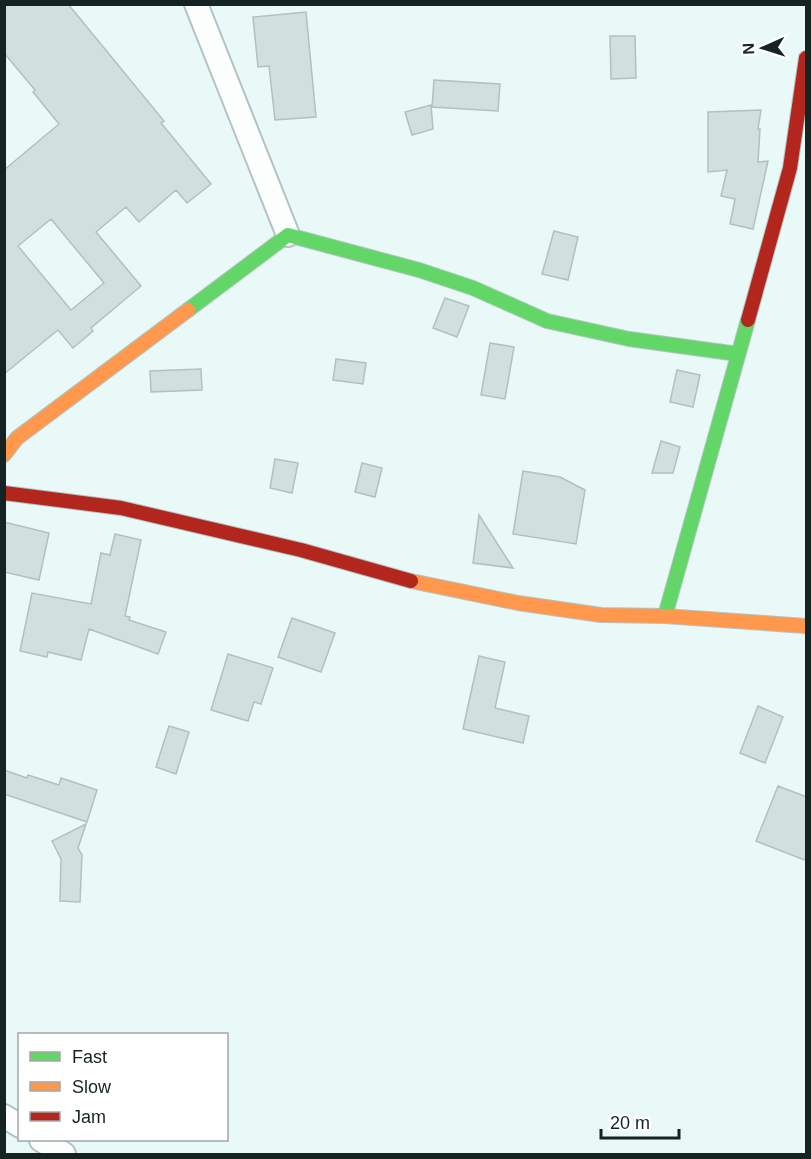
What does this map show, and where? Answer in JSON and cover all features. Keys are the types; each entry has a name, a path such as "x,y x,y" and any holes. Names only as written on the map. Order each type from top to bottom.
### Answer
{"street":[{"path":"196,4 288,235"},
{"path":"665,616 790,168 807,58"},
{"path":"288,235 419,270 473,288 547,321 629,339 738,354"},
{"path":"4,455 17,438 288,235"},
{"path":"4,493 121,508 301,550 419,583 518,603 601,615 665,616 807,626"},
{"path":"4,1116 18,1125"},
{"path":"43,1141 64,1155"}],"building":[{"path":"4,4 68,4 164,121 161,123 211,184 187,203 176,190 139,222 126,207 96,232 141,286 91,328 93,331 73,348 58,330 4,374 4,170 59,124 33,92 35,90 4,53","holes":["51,219 104,283 71,310 18,246"]},
{"path":"306,12 316,117 275,120 269,66 258,67 253,17"},
{"path":"610,36 635,36 636,78 611,79"},
{"path":"434,80 500,84 498,111 432,107"},
{"path":"431,105 433,129 412,135 405,112"},
{"path":"761,110 758,129 760,129 758,162 768,161 753,229 730,224 735,199 721,196 727,170 708,172 708,112"},
{"path":"554,231 578,237 568,280 542,274"},
{"path":"445,298 469,306 457,337 433,328"},
{"path":"490,343 514,347 505,399 481,395"},
{"path":"336,359 366,363 363,384 333,380"},
{"path":"201,369 202,390 151,392 150,371"},
{"path":"677,370 700,375 693,407 670,402"},
{"path":"661,441 680,447 673,473 652,473"},
{"path":"275,459 298,463 292,493 270,488"},
{"path":"362,463 382,468 375,497 355,492"},
{"path":"523,471 560,477 585,490 576,544 513,534"},
{"path":"479,515 513,568 473,563"},
{"path":"4,522 49,533 39,580 4,572"},
{"path":"115,534 141,540 125,616 130,617 129,620 166,632 158,654 89,629 81,660 48,652 47,657 20,651 32,593 91,604 101,553 110,555"},
{"path":"292,618 335,633 321,672 278,657"},
{"path":"228,654 273,668 261,704 254,702 248,721 211,710"},
{"path":"479,656 505,662 495,708 529,716 523,743 463,729"},
{"path":"758,706 783,717 765,763 740,753"},
{"path":"169,726 189,732 176,774 156,767"},
{"path":"4,770 59,785 61,778 97,790 87,822 4,794"},
{"path":"778,786 807,797 807,861 756,841"},
{"path":"86,824 78,848 82,855 80,902 60,901 61,859 52,841"}],"traffic: fast":[{"path":"188,310 288,235 419,270 473,288 547,321 629,339 738,354"},
{"path":"665,616 748,320"}],"traffic: slow":[{"path":"4,455 17,438 188,310"},
{"path":"411,581 518,603 601,615 665,616 806,626"}],"traffic: jam":[{"path":"748,320 790,168 806,58"},
{"path":"4,493 121,508 301,550 411,581"}]}
